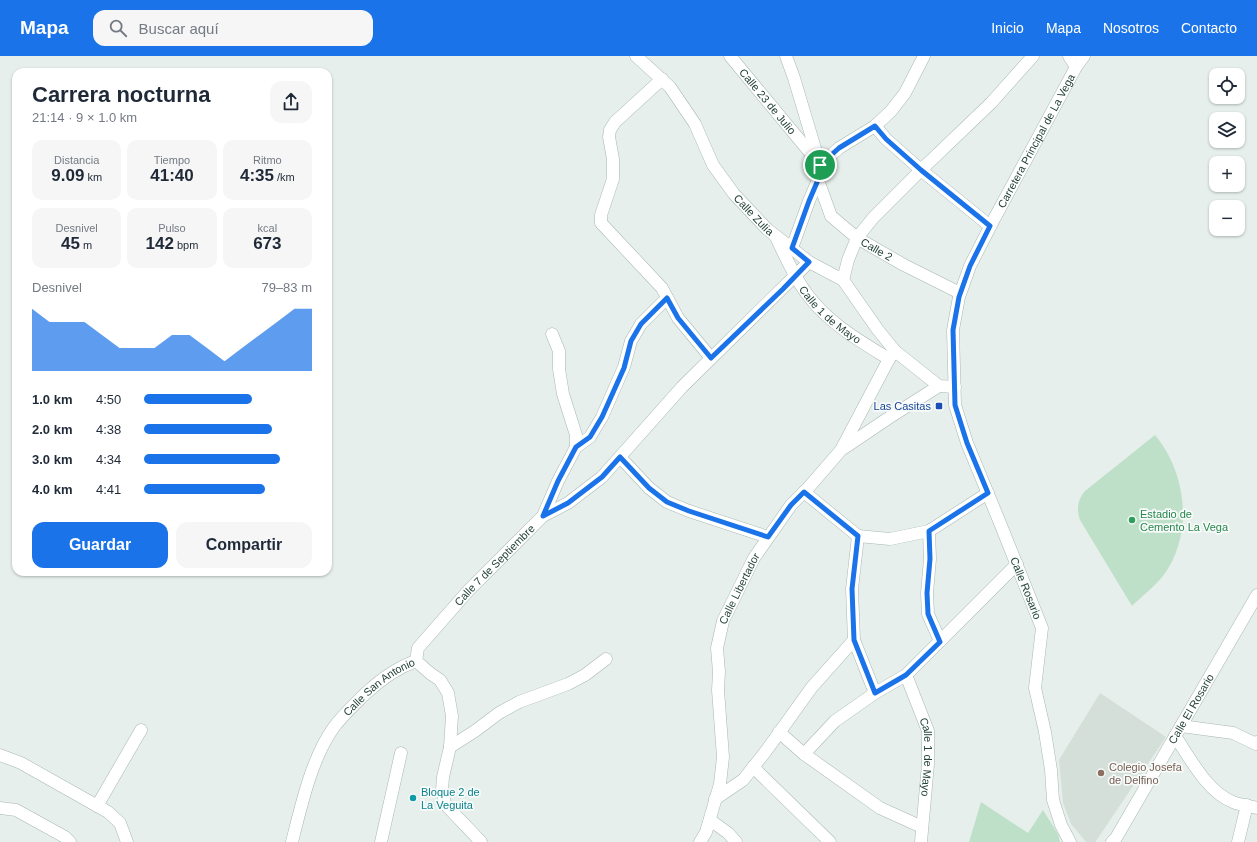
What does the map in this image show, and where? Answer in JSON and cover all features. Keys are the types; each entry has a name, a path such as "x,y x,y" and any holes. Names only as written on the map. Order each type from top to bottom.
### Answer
{"street":[{"name":"Calle Zulia","path":"636,56 670,87 695,124 713,166 734,194 774,235 809,262 843,280 878,330 892,355"},
{"name":"Calle 23 de Julio","path":"730,56 820,165"},
{"path":"786,56 820,165 818,180 792,248"},
{"path":"820,165 839,148 875,126 891,111 905,93 924,56"},
{"path":"843,280 848,260 857,238 872,218 991,103 1033,56"},
{"path":"1069,56 1076,67"},
{"name":"Carretera Principal de La Vega","path":"955,387 953,330 960,293 970,266 1076,67 1084,56"},
{"path":"662,79 615,122 610,130 609,137 613,159 613,179 601,215 601,223 662,288 678,318 711,358"},
{"path":"875,126 886,139 921,170 990,226"},
{"name":"Calle 2","path":"818,180 831,216 857,238 904,265 960,293"},
{"name":"Calle 1 de Mayo","path":"774,235 808,295 826,315 856,338 892,355 939,386"},
{"name":"Calle 7 de Septiembre","path":"416,661 418,648 468,591 543,516 568,503 602,477 682,387 809,262"},
{"path":"543,516 558,481 576,447 590,437 602,417 624,368 631,341 641,324 667,298"},
{"path":"552,334 559,351 563,394 576,435 576,447"},
{"name":"Calle Libertador","path":"700,842 706,832 720,784 723,757 718,697 719,672 717,648 724,621 754,558 791,505 841,450 892,355"},
{"path":"841,450 939,386 955,387"},
{"name":"Calle Rosario","path":"955,387 955,405 967,443 1042,628 1035,688 1048,747 1053,800 1070,842"},
{"path":"620,457 649,488 667,502 689,511 768,537"},
{"path":"804,492 858,536 890,539 929,531 988,493"},
{"path":"929,531 930,559 927,593 928,614 940,642"},
{"path":"858,536 852,589 854,640 875,693"},
{"path":"804,754 834,721 875,693 906,675 1016,564"},
{"name":"Calle El Rosario","path":"1112,842 1116,838 1257,595"},
{"path":"715,799 743,780 812,688 854,640"},
{"path":"450,747 499,713 519,702 568,684 585,675 606,659"},
{"name":"Calle San Antonio","path":"292,842 302,804 320,750 334,728 351,708 375,685 391,673 416,661 440,680 448,693 452,716 450,747 443,777 442,790 445,804 480,842"},
{"name":"Calle 1 de Mayo","path":"906,675 928,731 928,764 921,842"},
{"path":"97,806 141,730"},
{"path":"1238,842 1252,806 1233,802 1216,792 1195,767 1178,731 1233,733 1257,744"},
{"path":"779,732 804,754 880,808 922,827"},
{"path":"381,842 401,753"},
{"path":"0,755 21,763 108,812 120,823 127,842"},
{"path":"753,767 830,842"},
{"path":"0,808 16,810 65,837 70,842"},
{"path":"710,820 728,833 736,842"}],"shaded area":[{"name":"Colegio Josefa de Delfino","path":"1100,693 1166,737 1096,841 1086,842 1071,824 1063,803 1059,760"}],"green space":[{"name":"Estadio de Cemento La Vega","path":"1155,435 1166,450 1174,467 1180,486 1183,504 1183,523 1173,560 1163,576 1132,606 1080,520 1078,504 1085,491"},
{"path":"981,802 1028,833 1043,810 1058,834 1060,842 969,842"}],"place":[{"name":"Las Casitas","path":"939,406"},
{"name":"Estadio de Cemento La Vega","path":"1132,520"},
{"name":"Colegio Josefa de Delfino","path":"1101,773"},
{"name":"Bloque 2 de La Veguita","path":"413,798"}],"route":[{"path":"875,126 886,139 921,170 990,226 970,266 959,297 953,330 955,405 967,443 988,493 929,531 930,559 927,593 928,614 940,642 906,675 875,693 854,640 852,589 854,558 858,543 858,536 804,492 791,505 768,537 689,511 667,502 649,488 620,457 602,477 568,503 543,516 558,481 576,447 590,437 602,417 624,368 631,341 641,324 667,298 678,318 711,358 809,262 792,248 818,180 820,165 839,148 875,126"}]}
